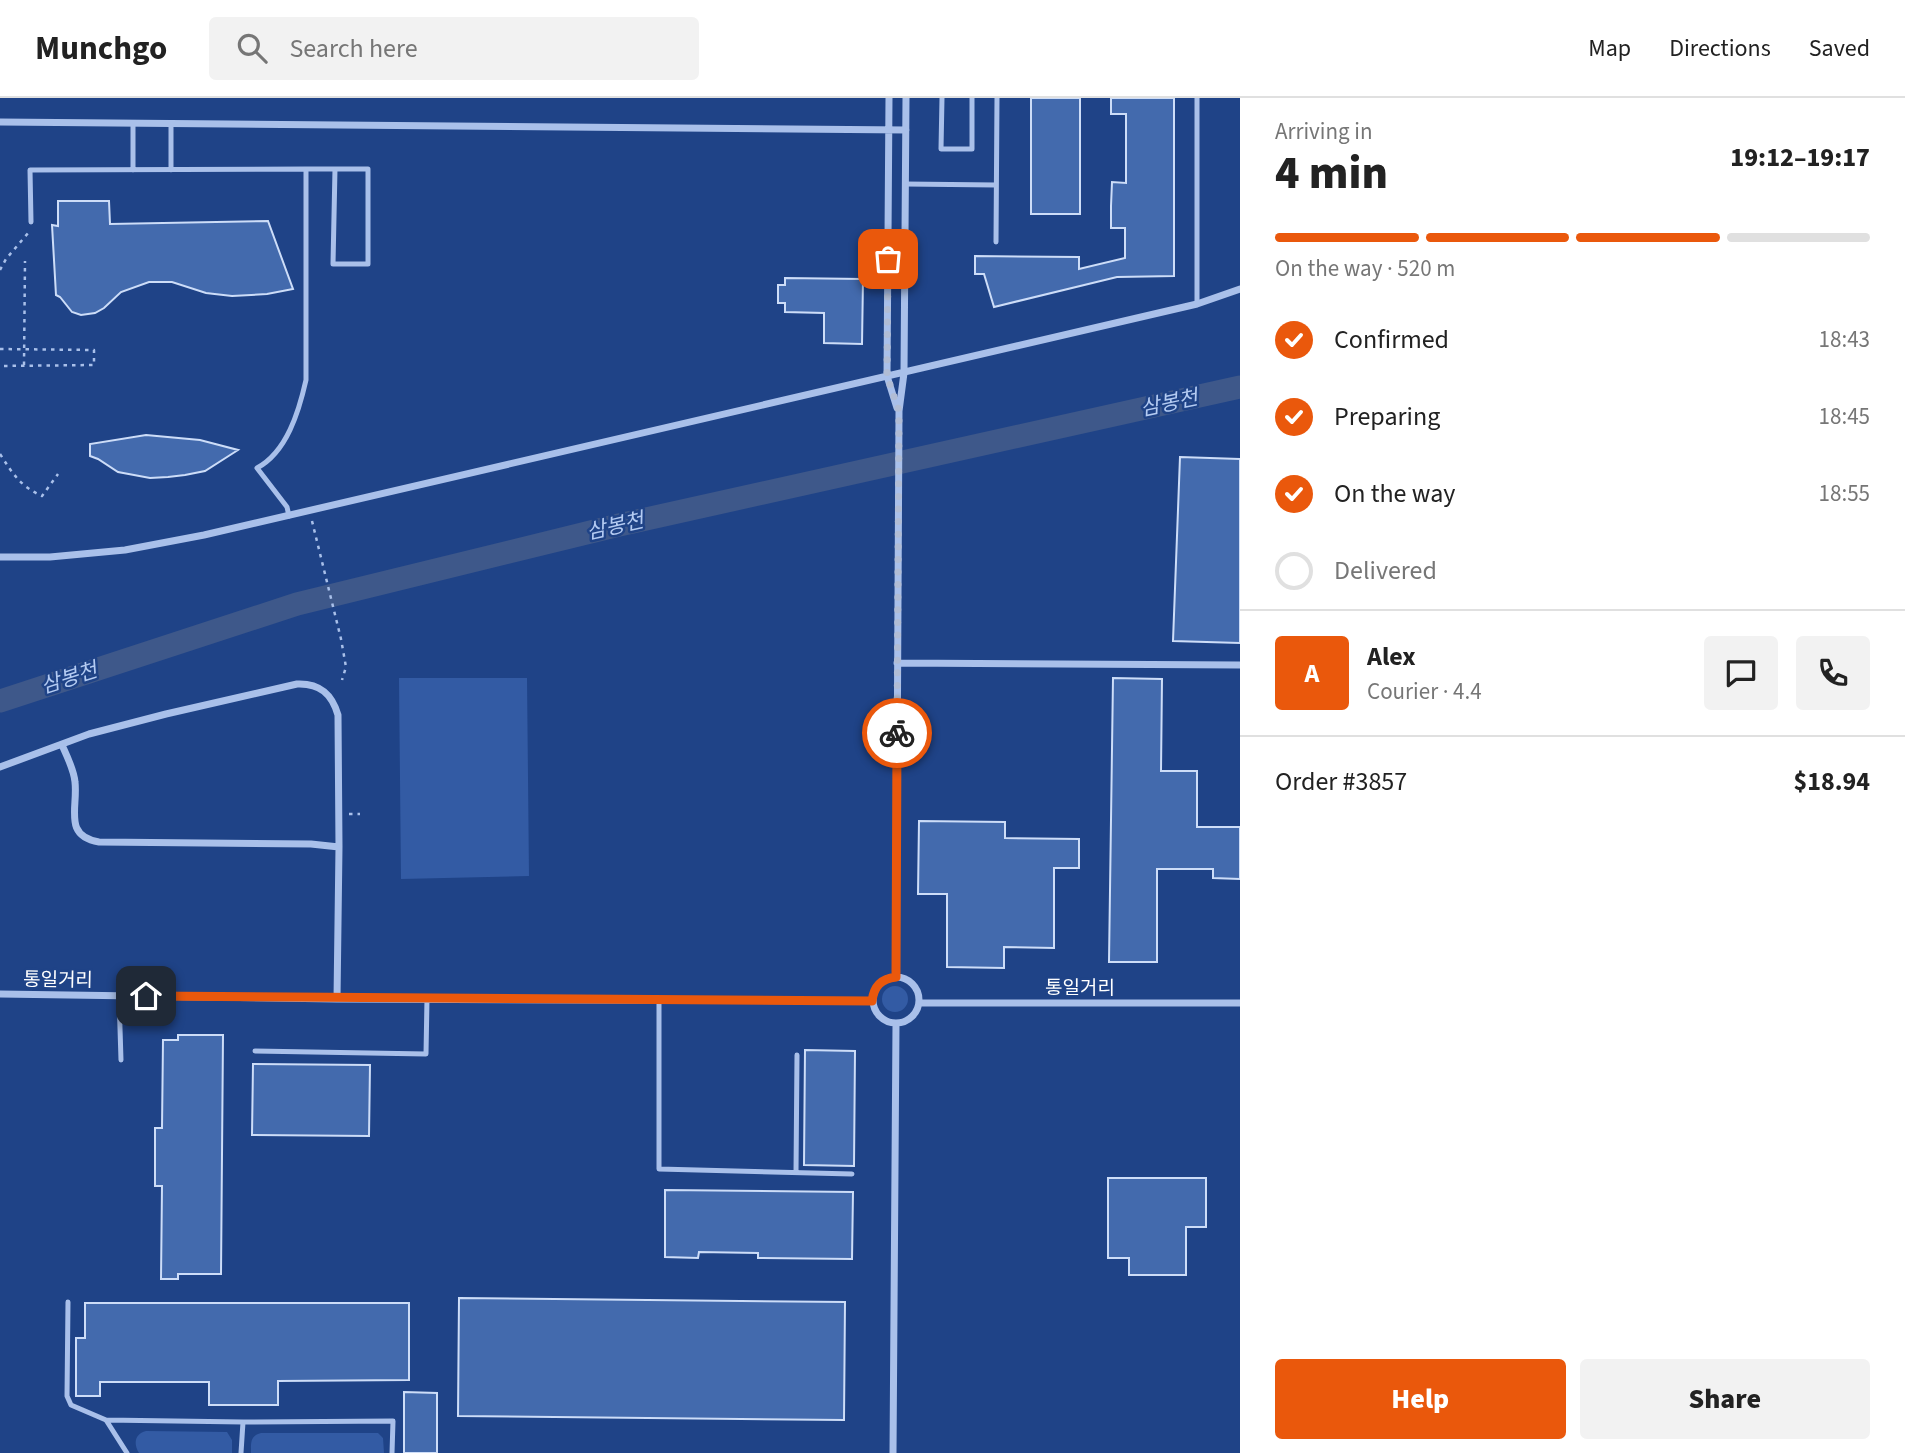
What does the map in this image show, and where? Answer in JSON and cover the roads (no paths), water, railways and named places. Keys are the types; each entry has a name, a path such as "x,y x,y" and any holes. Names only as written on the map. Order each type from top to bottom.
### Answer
{"street":[{"path":"889,98 887,376 899,411"},
{"path":"896,977 899,411 904,373 906,98"},
{"path":"0,122 906,130"},
{"path":"0,557 50,557 125,550 204,536 1197,304 1240,289"},
{"path":"897,663 1240,665"},
{"path":"0,766 89,734 166,714 297,684 318,687 335,704 338,716 340,847 337,999"},
{"path":"62,745 76,783 75,822 85,839 99,842 311,844 340,847"},
{"path":"896,977 913,985 918,991 919,1003 911,1018 896,1024 880,1017 872,1001 874,990 879,984 885,979 896,977"},
{"name":"통일거리","path":"0,994 337,999 872,1001"},
{"name":"통일거리","path":"919,1003 1240,1003"},
{"path":"893,1453 896,1024"}],"lane":[{"path":"942,98 941,149 972,149 972,98"},
{"path":"996,242 997,98"},
{"path":"1197,98 1197,304"},
{"path":"132,170 133,123"},
{"path":"171,124 171,170"},
{"path":"31,222 30,170 171,170 306,169 335,169 368,169 368,264 333,264 335,169"},
{"path":"289,516 287,507 257,468 268,462 289,432 306,380 306,169"},
{"path":"905,184 996,185"},
{"path":"119,996 121,1060"},
{"path":"255,1051 426,1054 427,999"},
{"path":"659,1001 659,1169 852,1174"},
{"path":"796,1172 797,1055"},
{"path":"68,1302 67,1396 71,1405 106,1420 393,1421 392,1453"},
{"path":"106,1420 127,1453"},
{"path":"241,1453 243,1422"}],"waterway":[{"name":"삼봉천","path":"0,701 297,604 619,525 1240,387"}]}
